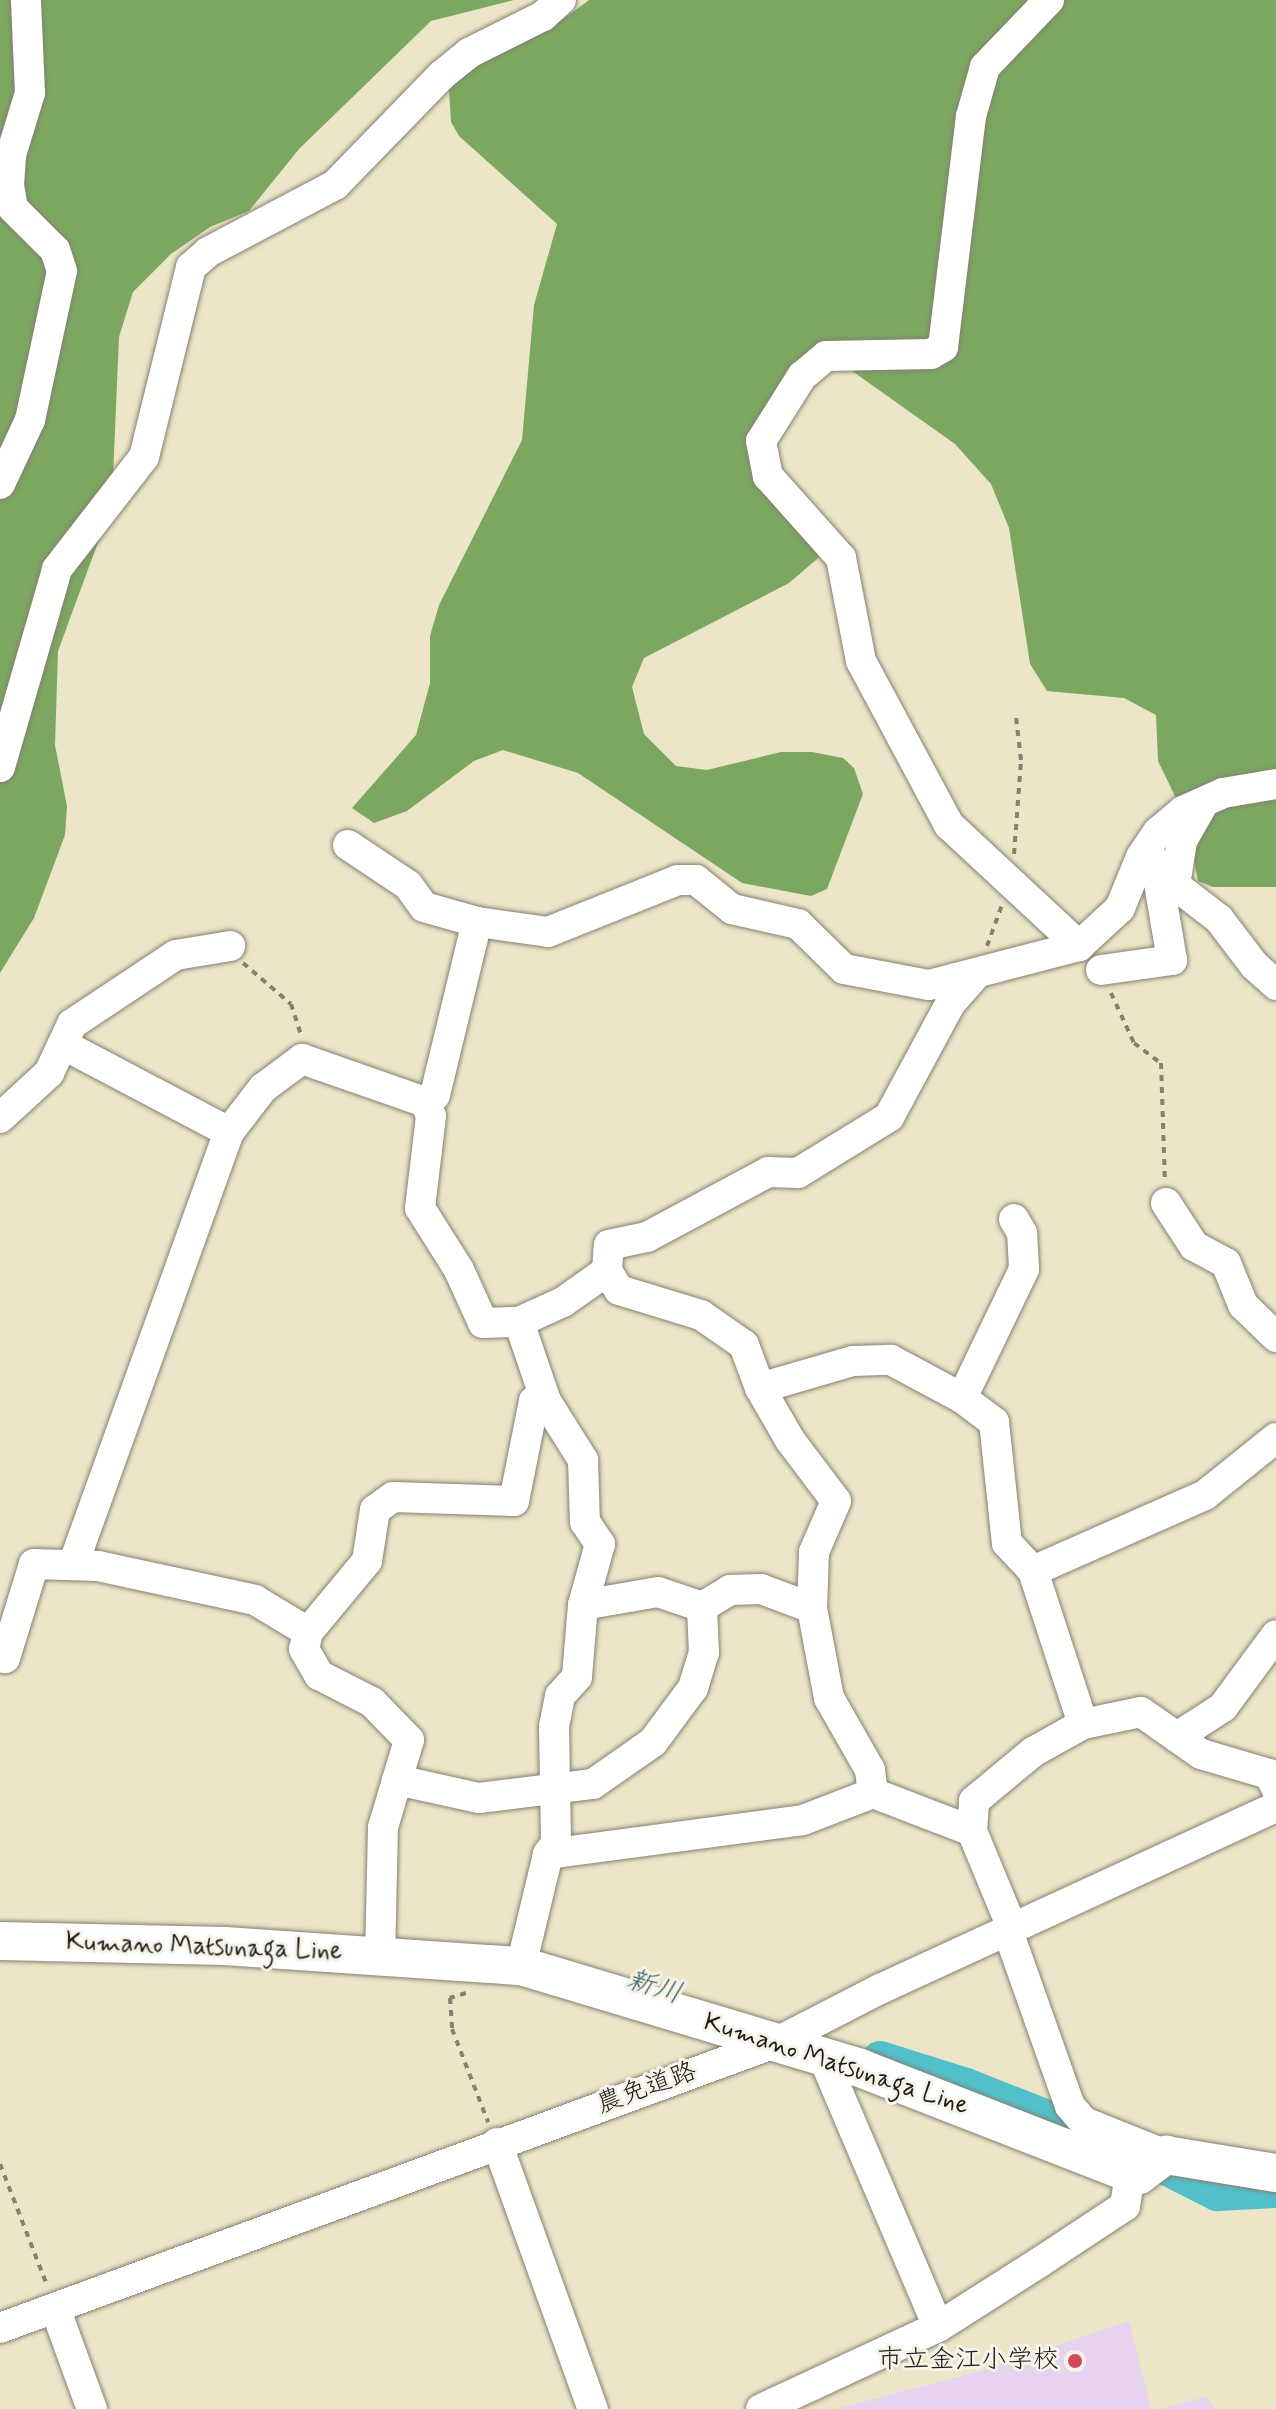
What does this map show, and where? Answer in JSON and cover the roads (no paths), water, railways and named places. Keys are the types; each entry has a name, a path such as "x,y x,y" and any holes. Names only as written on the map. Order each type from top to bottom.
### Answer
{"main road":[{"name":"Kumano Matsunaga Line","path":"0,1941 380,1940 523,1952 781,2040 818,2040 1024,2128 1151,2164 1276,2173"}],"street":[{"path":"0,484 30,420 62,271 55,250 13,208 9,185 11,155 30,93 26,0"},
{"path":"0,767 57,569 144,457 191,267 208,252 335,185 442,75 469,53 543,16 561,0"},
{"path":"1049,0 985,67 971,116 943,347 931,354 826,356 802,376 761,441 768,476 841,558 861,661 949,825 1079,946"},
{"path":"348,845 408,885 424,907 477,922 548,932 678,880 696,880 732,909 798,924 844,969 929,985 1079,946 1120,908 1141,857 1158,832 1205,801 1223,793 1276,784"},
{"path":"1101,970 1172,960 1157,871 1182,841 1205,801"},
{"path":"1182,841 1175,885 1219,919 1254,965 1276,985"},
{"path":"425,1102 435,1095 477,922"},
{"path":"0,1118 49,1073 72,1024 176,955 230,946"},
{"path":"873,1793 870,1770 829,1698 812,1608 814,1552 836,1501 790,1440 760,1388 744,1345 701,1315 619,1290 607,1271 609,1245 647,1237 768,1172 798,1173 889,1117 950,1004 977,973"},
{"path":"64,1045 229,1132"},
{"path":"73,1565 229,1132 263,1088 302,1059 425,1102 431,1116 420,1208 459,1270 483,1323 519,1322 563,1302 607,1271"},
{"path":"1166,1203 1194,1246 1226,1263 1243,1305 1276,1337"},
{"path":"962,1398 1024,1269 1022,1233 1014,1219"},
{"path":"519,1322 546,1401 583,1460 585,1522 600,1544 583,1605 577,1677 560,1696 554,1726 556,1843 548,1854 523,1952"},
{"path":"760,1388 853,1361 891,1360 962,1398 994,1422 1007,1543 1033,1571 1083,1724"},
{"path":"380,1940 383,1827 409,1740 372,1702 319,1675 304,1649 308,1632 367,1561 375,1510 393,1497 514,1501 534,1401 546,1401"},
{"path":"1033,1571 1205,1495 1276,1438"},
{"path":"0,1657 5,1658 34,1564 73,1565 255,1600 308,1632"},
{"path":"702,1607 730,1590 761,1589 812,1608"},
{"path":"583,1605 658,1592 702,1607"},
{"path":"397,1780 479,1798 555,1792 593,1784 653,1742 693,1688 704,1653 702,1607"},
{"path":"1177,1737 1223,1707 1276,1635"},
{"path":"761,2409 938,2327 1125,2206 1151,2164 1084,2122 1070,2106 1011,1932 972,1831 974,1801 1033,1752 1083,1724 1141,1712 1201,1754 1269,1774 1276,1788"},
{"path":"548,1854 803,1820 873,1793 972,1831"},
{"path":"938,2327 818,2040 1011,1932 1276,1807"},
{"name":"農免道路","path":"0,2328 781,2040"},
{"path":"497,2143 593,2409"},
{"path":"55,2308 92,2409"}],"waterway":[{"name":"新川","path":"880,2059 966,2086 1146,2157 1217,2193 1276,2190"}],"place":[{"name":"市立金江小学校","path":"1075,2361"}]}
